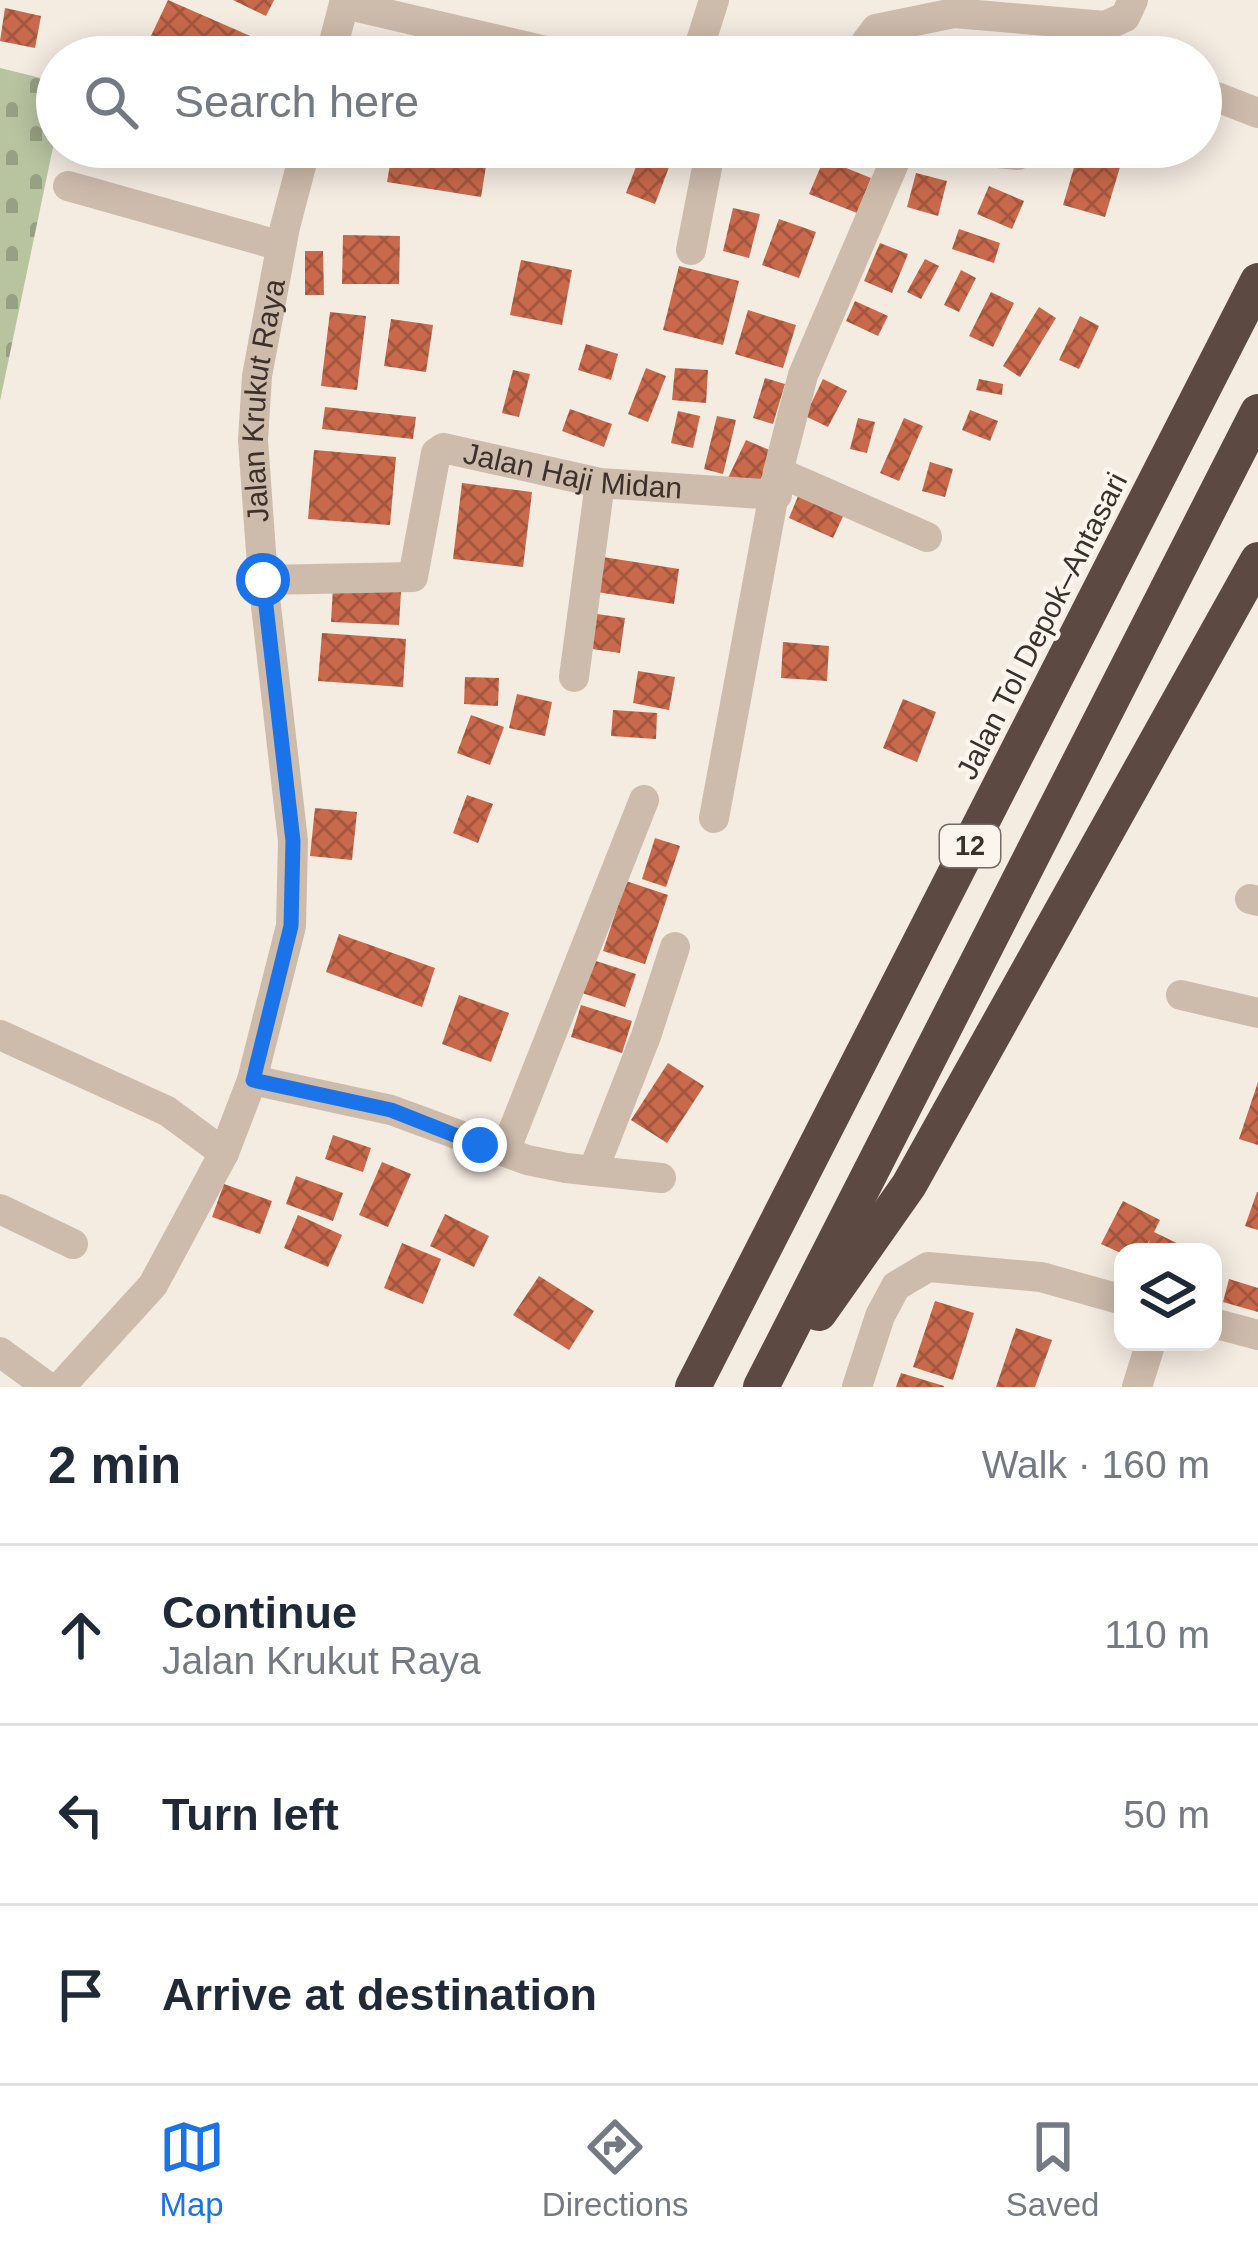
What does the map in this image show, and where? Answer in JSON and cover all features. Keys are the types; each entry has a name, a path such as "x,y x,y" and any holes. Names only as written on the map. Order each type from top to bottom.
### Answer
{"highway":[{"name":"Jalan Tol Depok–Antasari","path":"693,1387 1258,281"},
{"name":"12","path":"764,1387 1258,412"},
{"path":"764,1387 909,1185 1258,560"}],"street":[{"path":"703,36 714,0"},
{"path":"871,36 876,29 954,14 1105,26 1125,17 1133,0"},
{"path":"336,36 345,2 485,36"},
{"name":"Jalan Krukut Raya","path":"61,1387 153,1286 224,1153 253,1080 291,926 293,841 263,580 253,440 257,376 301,168"},
{"path":"691,250 707,168"},
{"path":"714,818 777,483 803,375 892,168"},
{"path":"68,187 281,246"},
{"name":"Jalan Haji Midan","path":"263,580 413,577 436,453 443,448 600,483 777,483 927,537"},
{"path":"574,677 600,483"},
{"path":"505,1151 644,800"},
{"path":"593,1171 675,947"},
{"path":"1181,995 1258,1013"},
{"path":"0,1035 167,1111 224,1153"},
{"path":"253,1080 391,1110 527,1160 661,1178"},
{"path":"0,1209 73,1244"},
{"path":"857,1387 880,1316 896,1286 928,1267 1041,1277 1114,1297"},
{"path":"1222,1325 1258,1335"},
{"path":"1137,1387 1148,1351"},
{"path":"0,1352 47,1387"}],"green space":[{"path":"0,68 36,77 36,168 49,168 0,401"}],"building":[{"path":"168,0 250,36 151,36"},
{"path":"233,0 274,0 266,16"},
{"path":"5,8 41,16 35,48 0,41"},
{"path":"389,168 486,168 481,197 387,182"},
{"path":"636,168 669,168 655,204 626,193"},
{"path":"820,168 846,168 871,178 857,213 809,194"},
{"path":"1074,168 1120,168 1105,217 1063,205"},
{"path":"916,173 947,181 938,216 907,207"},
{"path":"989,186 1024,201 1012,229 977,214"},
{"path":"733,208 760,214 749,258 723,251"},
{"path":"779,219 816,232 799,278 762,265"},
{"path":"959,229 1000,243 994,263 952,249"},
{"path":"343,235 400,236 399,284 342,284"},
{"path":"880,243 908,254 892,293 864,281"},
{"path":"305,251 323,251 324,295 305,295"},
{"path":"925,259 939,266 921,299 907,292"},
{"path":"521,260 572,270 562,325 510,315"},
{"path":"679,266 739,281 723,345 663,330"},
{"path":"961,270 976,278 959,312 944,305"},
{"path":"991,292 1014,303 993,347 969,336"},
{"path":"855,301 888,316 878,336 846,321"},
{"path":"1039,307 1056,318 1020,377 1003,366"},
{"path":"748,310 796,325 783,368 735,354"},
{"path":"330,312 366,316 357,390 321,386"},
{"path":"1080,316 1099,326 1079,369 1059,360"},
{"path":"391,319 433,325 426,372 384,366"},
{"path":"586,344 618,354 611,380 578,370"},
{"path":"646,368 666,376 648,422 628,414"},
{"path":"675,368 708,370 706,403 672,400"},
{"path":"513,370 530,374 519,417 502,413"},
{"path":"765,378 785,384 773,424 753,418"},
{"path":"823,379 847,391 828,427 805,416"},
{"path":"979,379 1003,384 1002,395 976,390"},
{"path":"325,407 416,417 413,439 322,429"},
{"path":"570,409 612,424 604,447 562,431"},
{"path":"970,410 998,421 990,441 962,430"},
{"path":"678,411 700,416 693,448 671,443"},
{"path":"717,416 736,420 723,474 704,469"},
{"path":"858,418 875,422 867,453 850,449"},
{"path":"904,418 923,426 899,481 880,473"},
{"path":"746,440 774,452 755,491 728,478"},
{"path":"314,450 396,457 390,525 308,519"},
{"path":"930,462 953,469 945,497 922,491"},
{"path":"462,483 532,492 523,567 453,559"},
{"path":"801,489 846,510 833,538 789,518"},
{"path":"603,557 679,569 674,604 597,592"},
{"path":"333,587 401,592 399,625 331,622"},
{"path":"590,613 625,618 620,653 585,648"},
{"path":"322,633 406,639 403,687 318,681"},
{"path":"783,642 829,646 827,681 781,678"},
{"path":"638,671 675,677 669,710 633,703"},
{"path":"465,677 499,678 498,706 464,704"},
{"path":"517,694 552,702 545,736 509,728"},
{"path":"903,699 936,712 917,762 883,748"},
{"path":"613,710 657,713 656,739 611,736"},
{"path":"471,715 504,727 490,765 457,753"},
{"path":"467,795 493,804 478,843 453,833"},
{"path":"315,808 357,812 352,860 310,856"},
{"path":"655,838 680,846 666,887 642,879"},
{"path":"626,881 668,895 645,964 603,951"},
{"path":"339,934 435,968 422,1007 326,972"},
{"path":"593,960 636,974 625,1007 582,993"},
{"path":"459,995 509,1013 491,1062 442,1044"},
{"path":"581,1005 632,1021 622,1053 571,1037"},
{"path":"668,1063 704,1086 667,1143 631,1120"},
{"path":"1258,1082 1258,1145 1239,1139"},
{"path":"333,1135 371,1148 363,1172 325,1159"},
{"path":"382,1162 411,1174 388,1227 359,1215"},
{"path":"296,1176 343,1193 333,1221 286,1204"},
{"path":"224,1184 272,1201 260,1234 212,1217"},
{"path":"1258,1192 1258,1230 1245,1226"},
{"path":"1123,1201 1160,1220 1154,1232 1177,1243 1149,1243 1150,1239 1148,1243 1114,1243 1114,1250 1101,1244"},
{"path":"445,1214 489,1236 474,1267 430,1246"},
{"path":"298,1215 342,1235 328,1267 284,1248"},
{"path":"402,1243 441,1259 423,1304 384,1288"},
{"path":"539,1276 594,1311 569,1350 513,1315"},
{"path":"1229,1279 1258,1288 1258,1312 1223,1302"},
{"path":"935,1301 974,1313 953,1380 913,1367"},
{"path":"1016,1328 1052,1340 1035,1387 996,1387"},
{"path":"901,1373 944,1386 944,1387 896,1387"}],"route":[{"path":"263,580 293,841 291,926 253,1080 391,1110 480,1145"}]}
